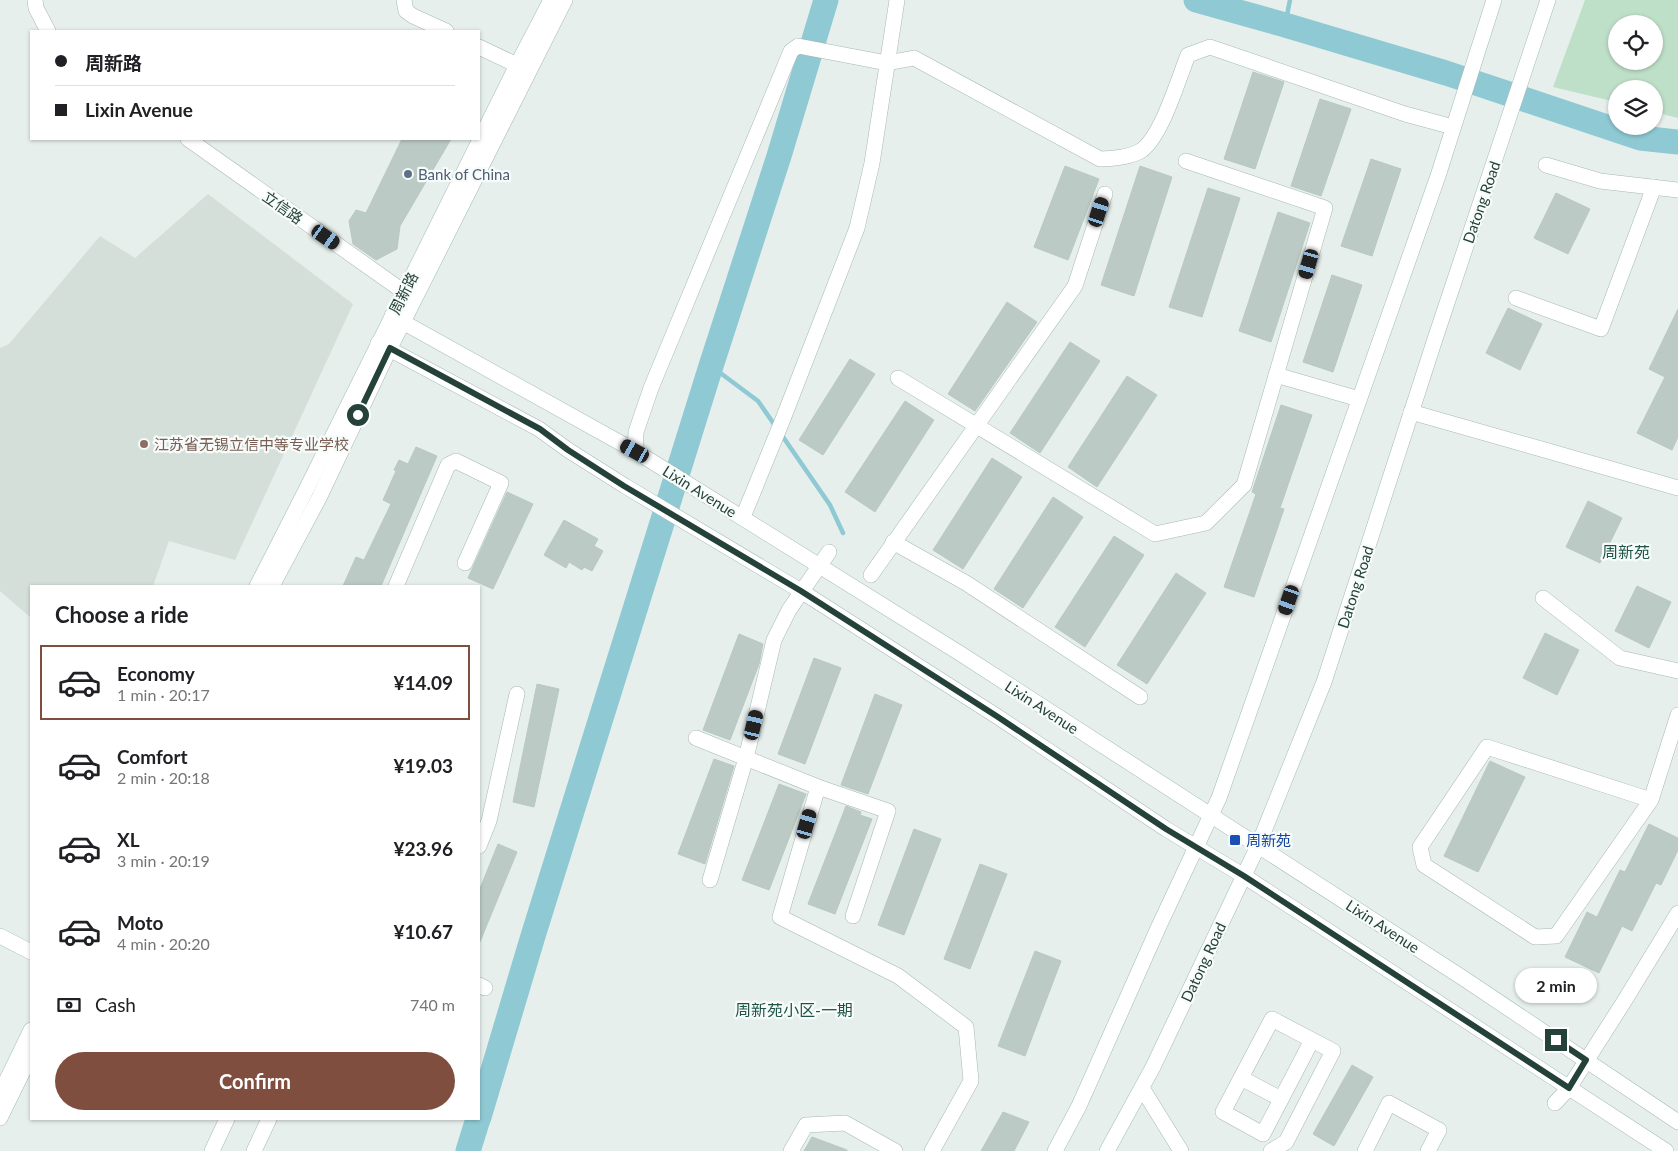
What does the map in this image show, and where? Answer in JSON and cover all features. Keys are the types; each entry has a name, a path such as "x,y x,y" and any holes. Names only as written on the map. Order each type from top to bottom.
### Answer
{"street":[{"path":"35,0 36,8 47,30"},
{"path":"404,0 406,11 444,30"},
{"name":"周新路","path":"480,139 551,0"},
{"name":"周新路","path":"258,585 565,0"},
{"path":"743,518 857,228 872,163 897,0"},
{"path":"1055,1151 1079,1106 1155,935 1212,816 1438,176 1494,0"},
{"name":"Datong Road","path":"1107,1151 1158,1058 1258,846 1324,682 1411,412 1548,0"},
{"path":"635,451 636,432 651,388 790,51 798,46 888,63 914,58 1100,160 1117,158 1141,150 1157,132 1188,55 1210,48 1404,114 1455,121"},
{"path":"480,47 517,64"},
{"name":"立信路","path":"189,140 404,292"},
{"name":"周新路","path":"397,320 404,292 479,140"},
{"path":"898,378 1155,534 1206,523 1244,485 1325,208 1186,161"},
{"path":"1546,165 1600,180 1678,190"},
{"path":"1516,298 1602,329 1654,187"},
{"path":"870,575 1075,286 1104,194"},
{"name":"Lixin Avenue","path":"397,320 635,451 961,654 1463,978 1678,1122"},
{"path":"384,345 540,429 568,450 624,486 801,591 998,717 1166,829 1244,876 1666,1151"},
{"name":"周新路","path":"273,585 319,498 384,345"},
{"path":"1276,375 1359,399"},
{"path":"1411,412 1678,488"},
{"path":"396,585 448,465 456,461 501,483 465,563"},
{"path":"893,542 966,583 1140,697"},
{"path":"710,880 746,758 774,640 789,610 818,565 829,552"},
{"path":"1543,598 1620,658 1678,671"},
{"path":"480,844 489,821 517,694"},
{"path":"1651,800 1487,747 1420,847 1424,865 1535,937 1556,936 1651,800 1678,715"},
{"path":"696,738 818,787 888,811 854,916"},
{"path":"818,787 780,918 898,976 966,1027 971,1081 932,1151"},
{"path":"1555,1103 1569,1088 1678,913"},
{"path":"0,936 30,951"},
{"path":"1275,1150 1286,1142 1334,1051 1272,1019 1223,1112 1263,1134 1312,1040"},
{"path":"0,1094 30,1032"},
{"path":"0,1118 30,1057"},
{"path":"1241,1078 1281,1099"},
{"path":"1142,1088 1181,1151"},
{"path":"1365,1151 1389,1103 1439,1130 1428,1151"},
{"path":"212,1151 227,1120"},
{"path":"254,1151 268,1120"},
{"path":"790,1151 806,1125 845,1124 894,1151"}],"shaded area":[{"name":"江苏省无锡立信中等专业学校","path":"208,194 353,304 235,560 169,541 153,585 30,585 30,617 0,591 0,348 9,344 100,236 135,258"}],"green space":[{"path":"1585,0 1678,0 1678,118 1663,114 1663,80 1608,80 1608,100 1553,87"}],"building":[{"path":"1253,72 1284,82 1255,169 1224,159"},
{"path":"1320,99 1351,109 1321,196 1291,186"},
{"name":"Bank of China","path":"402,140 450,140 400,226 397,249 376,260 353,244 349,221 356,210 366,213"},
{"path":"1371,159 1401,169 1372,256 1341,246"},
{"path":"1065,166 1099,179 1068,260 1034,247"},
{"path":"1140,166 1172,177 1134,296 1101,285"},
{"path":"1208,188 1240,198 1202,317 1169,307"},
{"path":"1556,193 1590,209 1568,254 1534,238"},
{"path":"1278,212 1310,223 1271,342 1239,331"},
{"path":"1332,275 1362,285 1333,372 1303,362"},
{"path":"1007,302 1037,322 975,411 948,394"},
{"path":"1508,308 1542,324 1520,370 1486,353"},
{"path":"1678,309 1678,437 1672,450 1637,433 1665,377 1649,369"},
{"path":"1070,342 1100,361 1040,453 1010,433"},
{"path":"850,359 875,374 823,455 799,440"},
{"path":"1127,376 1157,395 1097,487 1068,467"},
{"path":"905,401 934,420 875,512 845,492"},
{"path":"1281,405 1312,415 1280,508 1284,509 1254,597 1224,587 1256,494 1252,492"},
{"path":"416,447 437,456 381,585 343,585 356,557 364,560 391,504 383,500 399,460 408,464"},
{"path":"992,458 1022,477 963,569 933,550"},
{"path":"507,492 533,504 493,589 468,578"},
{"path":"1053,497 1083,517 1023,608 994,589"},
{"path":"1588,501 1622,518 1600,563 1566,547"},
{"path":"564,520 598,539 594,546 603,551 592,571 584,567 582,570 569,562 566,568 544,555"},
{"path":"1114,536 1144,555 1085,647 1055,627"},
{"path":"1176,573 1206,593 1147,684 1117,665"},
{"path":"1637,586 1671,602 1649,648 1615,631"},
{"path":"1545,633 1579,650 1557,695 1523,678"},
{"path":"739,634 763,644 759,664 730,740 703,730"},
{"path":"814,658 841,668 805,764 778,754"},
{"path":"537,684 559,689 534,807 513,802"},
{"path":"875,694 902,705 868,794 841,785"},
{"path":"714,759 734,766 705,864 678,854"},
{"path":"1490,761 1525,777 1478,872 1444,856"},
{"path":"779,784 806,794 769,890 742,880"},
{"path":"846,806 861,812 860,815 872,819 835,914 808,904"},
{"path":"1649,824 1678,838 1678,850 1661,885 1656,883 1632,931 1622,926 1599,973 1565,957 1587,912 1597,917 1620,870 1625,872"},
{"path":"914,829 941,839 904,935 878,925"},
{"path":"498,844 517,852 480,942 480,889"},
{"path":"980,864 1007,874 970,969 944,959"},
{"path":"1035,951 1061,961 1025,1056 998,1046"},
{"path":"1352,1065 1373,1077 1334,1146 1313,1134"},
{"path":"1003,1112 1029,1122 1014,1151 981,1151"},
{"path":"812,1137 847,1150 847,1151 804,1151"}],"waterway":[{"path":"480,1114 533,936 711,366 779,156 826,0"},
{"path":"1196,0 1446,73 1640,138 1678,142"},
{"path":"1285,25 1290,0"},
{"path":"711,366 758,401 776,427"},
{"path":"781,434 830,505 843,533"},
{"path":"468,1151 478,1120"}],"place":[{"name":"Bank of China","path":"408,174"},
{"name":"江苏省无锡立信中等专业学校","path":"144,444"},
{"name":"周新苑","path":"1235,840"}],"district":[{"name":"周新苑","path":"1626,551"},
{"name":"周新苑小区-一期","path":"794,1009"}],"route":[{"path":"358,415 390,348 540,429 568,450 624,486 801,591 998,717 1166,829 1244,876 1569,1088 1586,1060 1556,1040"}]}
